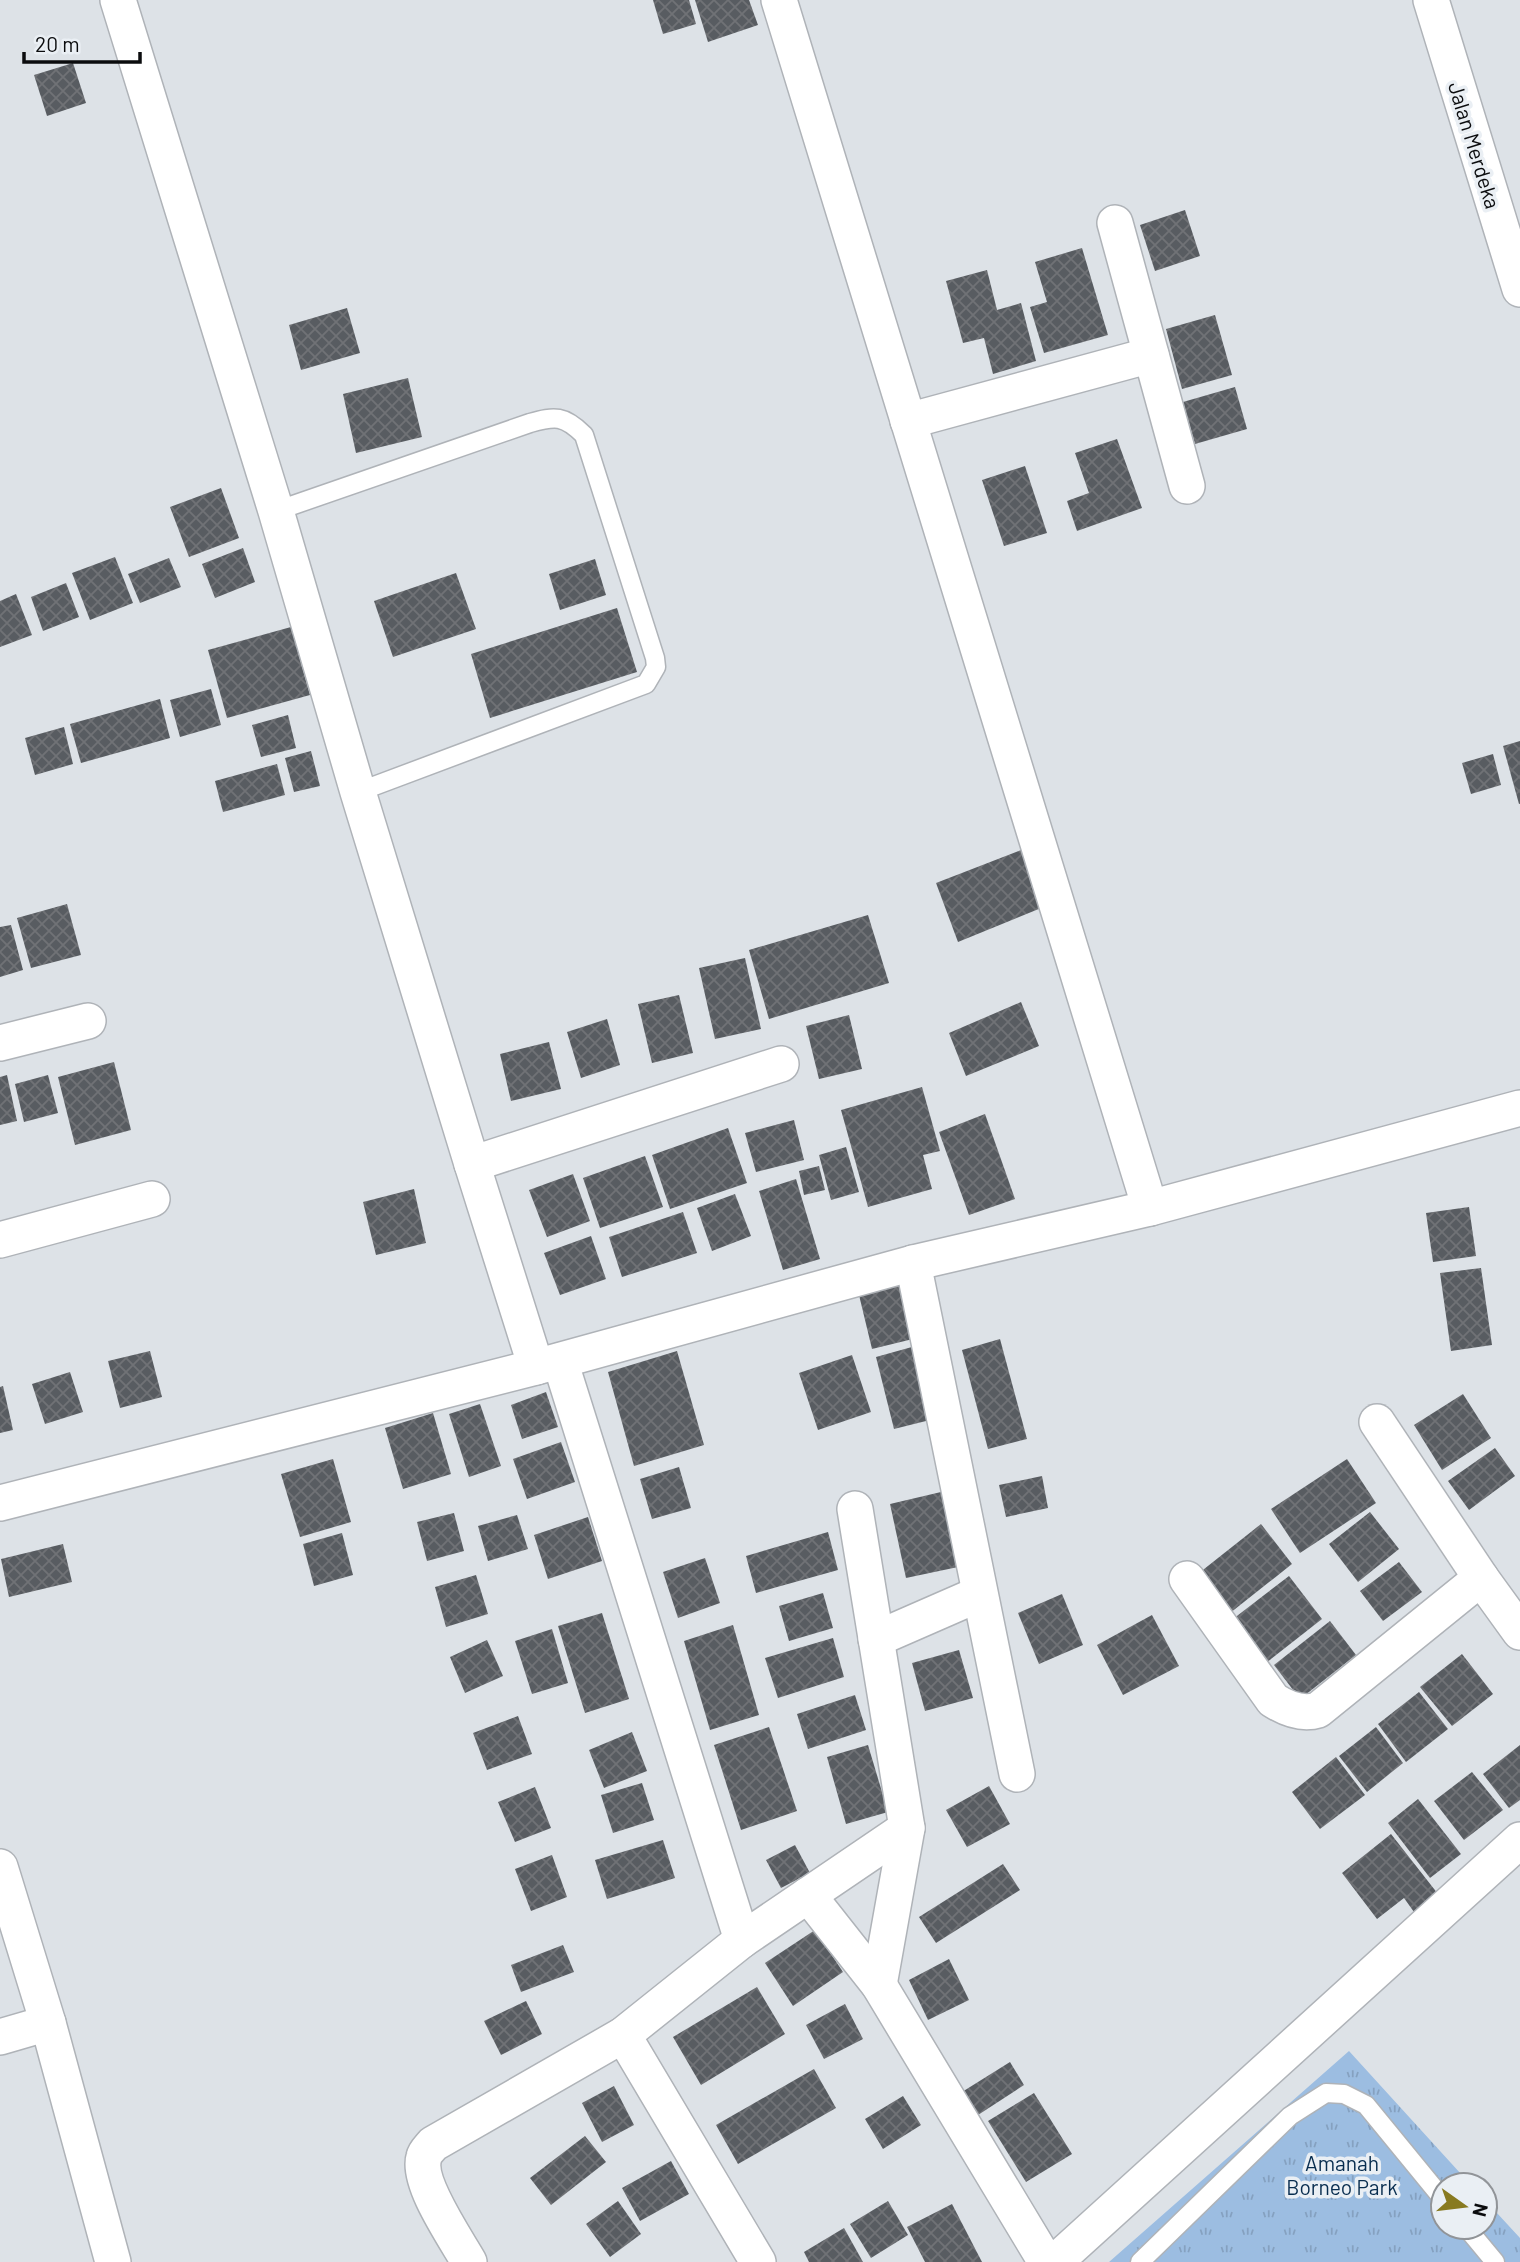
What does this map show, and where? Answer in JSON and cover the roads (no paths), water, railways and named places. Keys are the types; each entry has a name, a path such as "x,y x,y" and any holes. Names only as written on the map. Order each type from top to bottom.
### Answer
{"street":[{"path":"118,0 276,511 358,792 472,1164 548,1364 742,1940"},
{"path":"779,0 1150,1208"},
{"name":"Jalan Merdeka","path":"1431,0 1520,289"},
{"path":"1115,223 1187,486"},
{"path":"908,421 1151,355"},
{"path":"0,1043 88,1021"},
{"path":"472,1164 781,1064"},
{"path":"0,1503 548,1364 913,1263 1150,1208 1520,1108"},
{"path":"0,1240 152,1199"},
{"path":"913,1263 1017,1774"},
{"path":"1377,1422 1520,1632"},
{"path":"855,1509 907,1828 879,1985"},
{"path":"1187,1579 1273,1700 1284,1707 1308,1713 1318,1710 1481,1578"},
{"path":"876,1639 979,1594"},
{"path":"469,2262 431,2193 423,2171 424,2156 433,2144 622,2035 742,1940 907,1828"},
{"path":"1055,2262 1520,1840"},
{"path":"0,1867 48,2023 113,2262"},
{"path":"808,1895 879,1985 1046,2262"},
{"path":"0,2037 48,2023"},
{"path":"622,2035 758,2262"}],"lane":[{"path":"276,511 530,423 553,417 564,420 584,435 655,659 656,667 646,684 358,792"},
{"path":"1140,2262 1290,2116 1326,2093 1344,2094 1366,2105 1429,2182"},
{"path":"1478,2241 1495,2262"}],"park label":[{"name":"Amanah Borneo Park","path":"1342,2174"}]}
